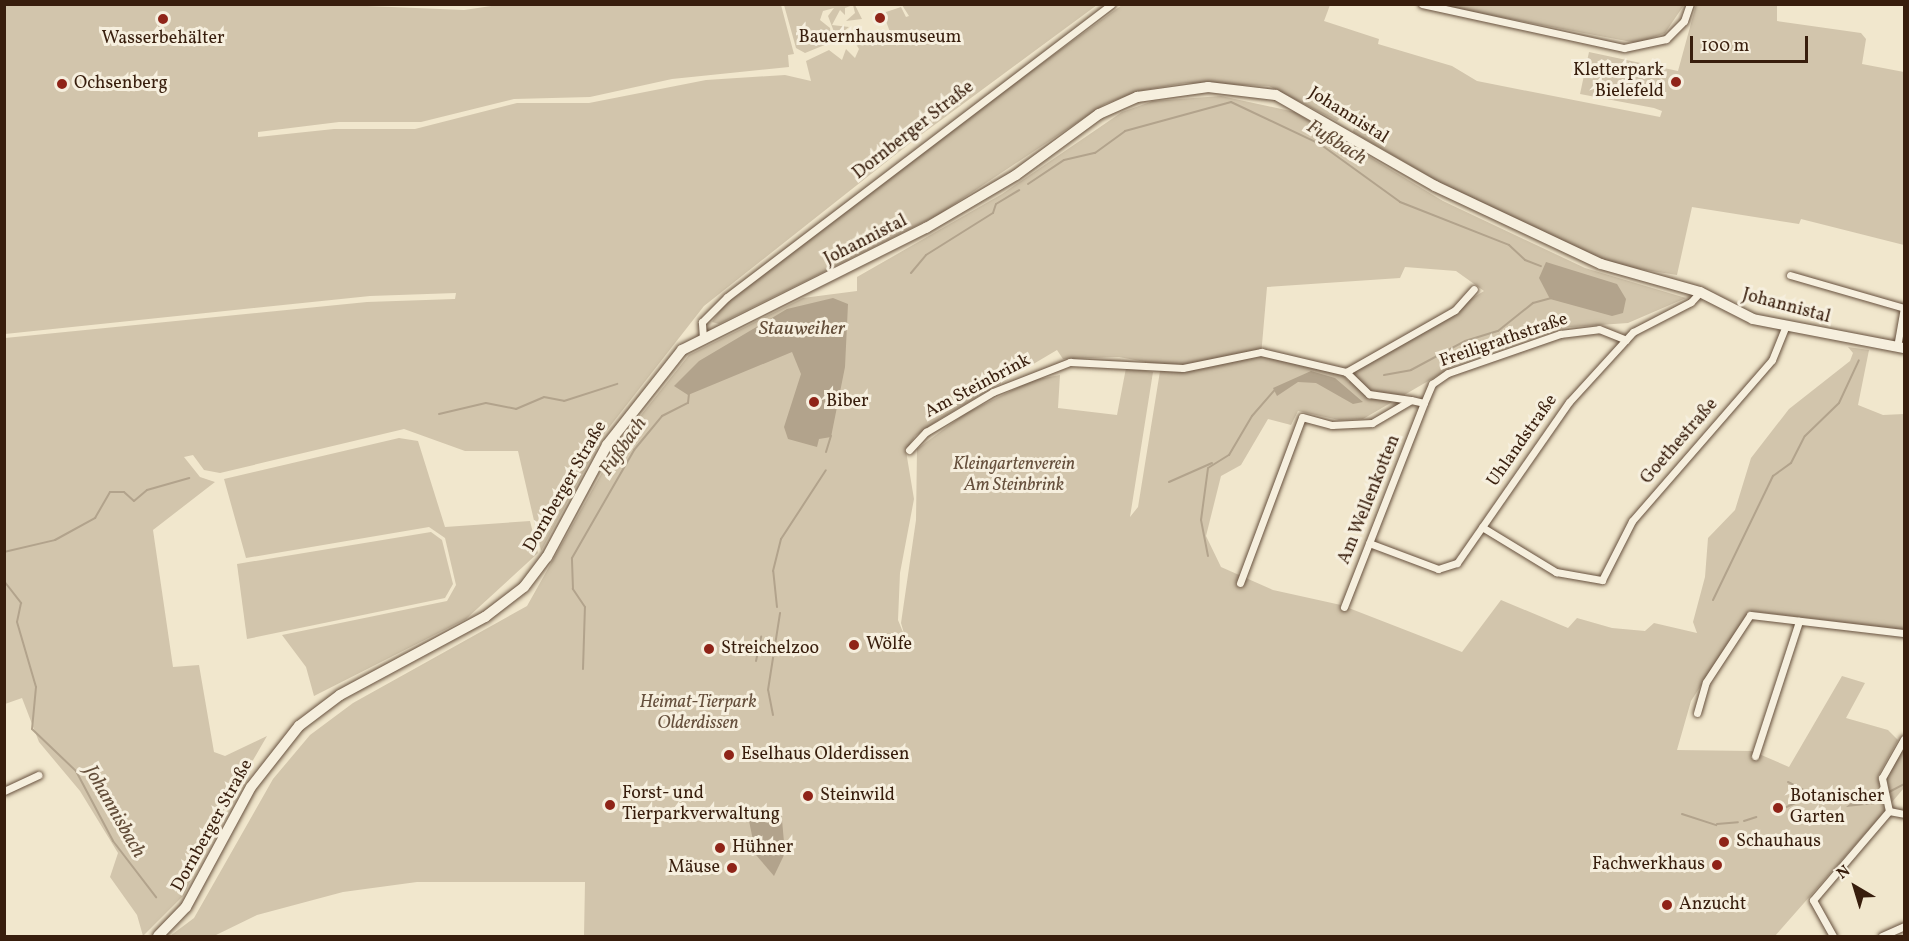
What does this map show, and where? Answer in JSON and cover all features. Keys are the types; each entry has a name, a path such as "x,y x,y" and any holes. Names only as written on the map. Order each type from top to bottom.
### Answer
{"main road":[{"name":"Johannistal","path":"703,338 927,228 1111,108 1152,93 1192,87 1250,89 1291,100 1410,173 1569,251 1700,292 1743,316 1785,327 1901,348"},
{"name":"Dornberger Straße","path":"158,936 186,907 252,787 286,740 340,695 515,596 547,557 616,431 670,361 703,338"}],"street":[{"name":"Dornberger Straße","path":"703,338 702,322 727,297 1111,4"},
{"path":"1422,4 1624,48 1666,39 1684,21 1690,4"},
{"name":"Johannistal","path":"1790,275 1904,308 1901,348"},
{"path":"1424,403 1369,394 1346,372 1455,310 1474,289"},
{"name":"Uhlandstraße","path":"1369,543 1431,567 1450,568 1482,527 1552,423 1626,340 1700,292"},
{"name":"Goethestraße","path":"1482,527 1556,572 1602,580 1632,521 1772,360 1785,327"},
{"name":"Freiligrathstraße","path":"1424,403 1432,384 1448,373 1560,334 1599,329 1626,340"},
{"name":"Am Steinbrink","path":"909,450 926,432 993,392 1070,362 1183,368 1248,352 1346,372"},
{"path":"1240,583 1300,418 1352,427 1372,423 1411,400"},
{"name":"Am Wellenkotten","path":"1344,607 1424,403"},
{"path":"1697,713 1706,682 1747,618 1799,621 1905,633"},
{"path":"1755,756 1799,621"},
{"path":"1889,811 1882,778 1905,739"},
{"path":"4,791 39,775"},
{"path":"1889,811 1905,814"},
{"path":"1833,936 1813,900 1889,811"},
{"path":"1882,936 1905,927"},
{"path":"1824,936 1830,928"}],"green space":[{"path":"505,4 781,5 794,54 788,55 789,67 672,79 590,97 514,99 421,122 339,122 258,132 258,137 334,129 415,129 517,103 589,103 706,80 785,75 811,81 806,61 829,50 842,60 846,49 855,58 859,49 854,41 890,32 883,13 901,7 906,17 909,16 902,5 1097,5 914,140 704,306 604,434 541,551 518,451 465,451 404,429 220,473 204,470 193,455 184,457 200,477 215,482 153,530 173,667 199,665 214,752 225,756 267,736 215,826 184,895 143,936 137,915 110,877 118,853 80,791 39,742 22,698 5,704 5,338 367,302 455,299 456,293 370,296 5,334 5,5 343,5 464,10"},
{"path":"784,5 853,5 845,8 845,15 840,10 832,25 849,27 836,37 828,16 834,8 823,11 820,20 830,28 832,42 805,53 796,48"},
{"path":"853,5 862,19 846,21 855,13"},
{"path":"1122,5 1330,5 1324,21 1379,39 1378,44 1452,66 1477,81 1660,117 1662,111 1654,108 1580,94 1589,52 1678,71 1696,5 1777,5 1777,21 1861,33 1866,39 1862,64 1904,72 1904,245 1801,219 1799,224 1692,207 1677,275 1601,261 1449,188 1353,132 1356,117 1348,111 1337,121 1269,86 1185,83 1139,91 1105,104 938,215 719,324 712,322 723,306 940,137"},
{"path":"1436,5 1684,5 1665,33 1637,43"},
{"path":"1221,96 1295,112 1443,201 1585,268 1686,298 1628,323 1556,328 1466,359 1363,419 1339,420 1298,411 1291,425 1268,419 1241,465 1221,476 1206,536 1221,567 1273,590 1341,605 1462,652 1501,600 1568,628 1577,618 1612,628 1645,631 1654,623 1697,633 1693,622 1705,577 1708,538 1735,510 1751,458 1789,409 1850,361 1853,353 1848,347 1869,350 1858,405 1883,415 1904,414 1904,630 1749,611 1691,701 1677,750 1752,751 1789,767 1842,676 1865,683 1846,718 1888,730 1898,740 1878,776 1885,811 1775,936 584,936 585,882 417,882 343,892 257,915 214,936 170,936 194,918 273,779 310,735 353,703 527,606 618,444 689,355 803,298 857,291 857,277 1002,194 1122,112 1153,101","holes":["1405,267 1456,271 1484,291 1358,368 1349,382 1340,372 1261,356 1267,287 1400,278","1057,350 1063,359 1119,357 1161,365 1138,507 1130,517 1153,372 1126,368 1117,415 1058,408 1060,375 1033,380 966,413 917,449 916,520 901,623 905,637 898,620 900,573 914,499 906,451 915,436 940,419"]},
{"path":"399,438 418,441 445,527 530,521 538,553 466,619 314,696 306,667 282,635 447,601 456,585 445,538 429,527 246,558 224,479"},
{"path":"431,532 442,540 453,584 445,598 247,639 237,564"},
{"path":"1904,745 1904,788 1892,802 1886,777"}],"water":[{"path":"1546,262 1617,284 1626,299 1623,313 1612,316 1550,299 1539,278"},
{"name":"Stauweiher","path":"833,298 848,304 845,367 831,437 819,439 817,447 788,439 784,427 801,374 792,352 688,395 674,386 699,361 787,309"},
{"path":"1311,371 1335,378 1363,402 1353,404 1316,383 1298,382 1277,396 1273,388"},
{"path":"1867,790 1876,793 1875,804 1846,807"},
{"path":"781,809 785,853 774,876 756,855 748,816"}],"waterway":[{"name":"Fußbach","path":"1028,184 1064,160 1095,153 1125,131 1231,102 1320,144 1400,202 1509,245 1525,260 1541,266"},
{"name":"Fußbach","path":"911,273 926,255 993,213 996,204 1019,190"},
{"path":"1384,375 1411,370 1465,341 1498,331 1533,303 1552,298"},
{"path":"1713,600 1773,476 1791,463 1805,436 1839,403 1859,360"},
{"path":"439,414 486,403 516,409 544,397 564,401 617,384"},
{"path":"1208,556 1201,520 1208,468 1229,455 1252,416 1275,390"},
{"name":"Fußbach","path":"583,669 585,607 573,589 572,558 634,450 662,416 688,403 689,394"},
{"path":"826,452 831,436"},
{"path":"1169,482 1212,463"},
{"path":"777,607 773,571 781,539 826,470"},
{"name":"Johannisbach","path":"4,552 55,540 95,518 110,492 124,492 134,501 147,490 189,478"},
{"name":"Johannisbach","path":"4,581 21,603 17,622 36,687 32,729 76,771 113,841 156,897"},
{"path":"773,715 768,690 780,613"},
{"path":"756,661 761,637"},
{"path":"1788,782 1820,798"},
{"path":"1889,792 1904,784"},
{"path":"1782,809 1814,795"},
{"path":"1682,814 1716,825"},
{"path":"1744,821 1756,817"},
{"path":"1717,824 1738,822"}],"place":[{"name":"Bauernhausmuseum","path":"880,18"},
{"name":"Wasserbehälter","path":"163,19"},
{"name":"Kletterpark Bielefeld","path":"1676,82"},
{"name":"Ochsenberg","path":"62,84"},
{"name":"Biber","path":"814,402"},
{"name":"Wölfe","path":"854,645"},
{"name":"Streichelzoo","path":"709,649"},
{"name":"Eselhaus Olderdissen","path":"729,755"},
{"name":"Steinwild","path":"808,796"},
{"name":"Forst- und Tierparkverwaltung","path":"610,805"},
{"name":"Botanischer Garten","path":"1778,808"},
{"name":"Schauhaus","path":"1724,842"},
{"name":"Hühner","path":"720,848"},
{"name":"Fachwerkhaus","path":"1717,865"},
{"name":"Mäuse","path":"732,868"},
{"name":"Anzucht","path":"1667,905"}],"park label":[{"name":"Kleingartenverein Am Steinbrink","path":"1014,476"},
{"name":"Heimat-Tierpark Olderdissen","path":"698,714"}]}
